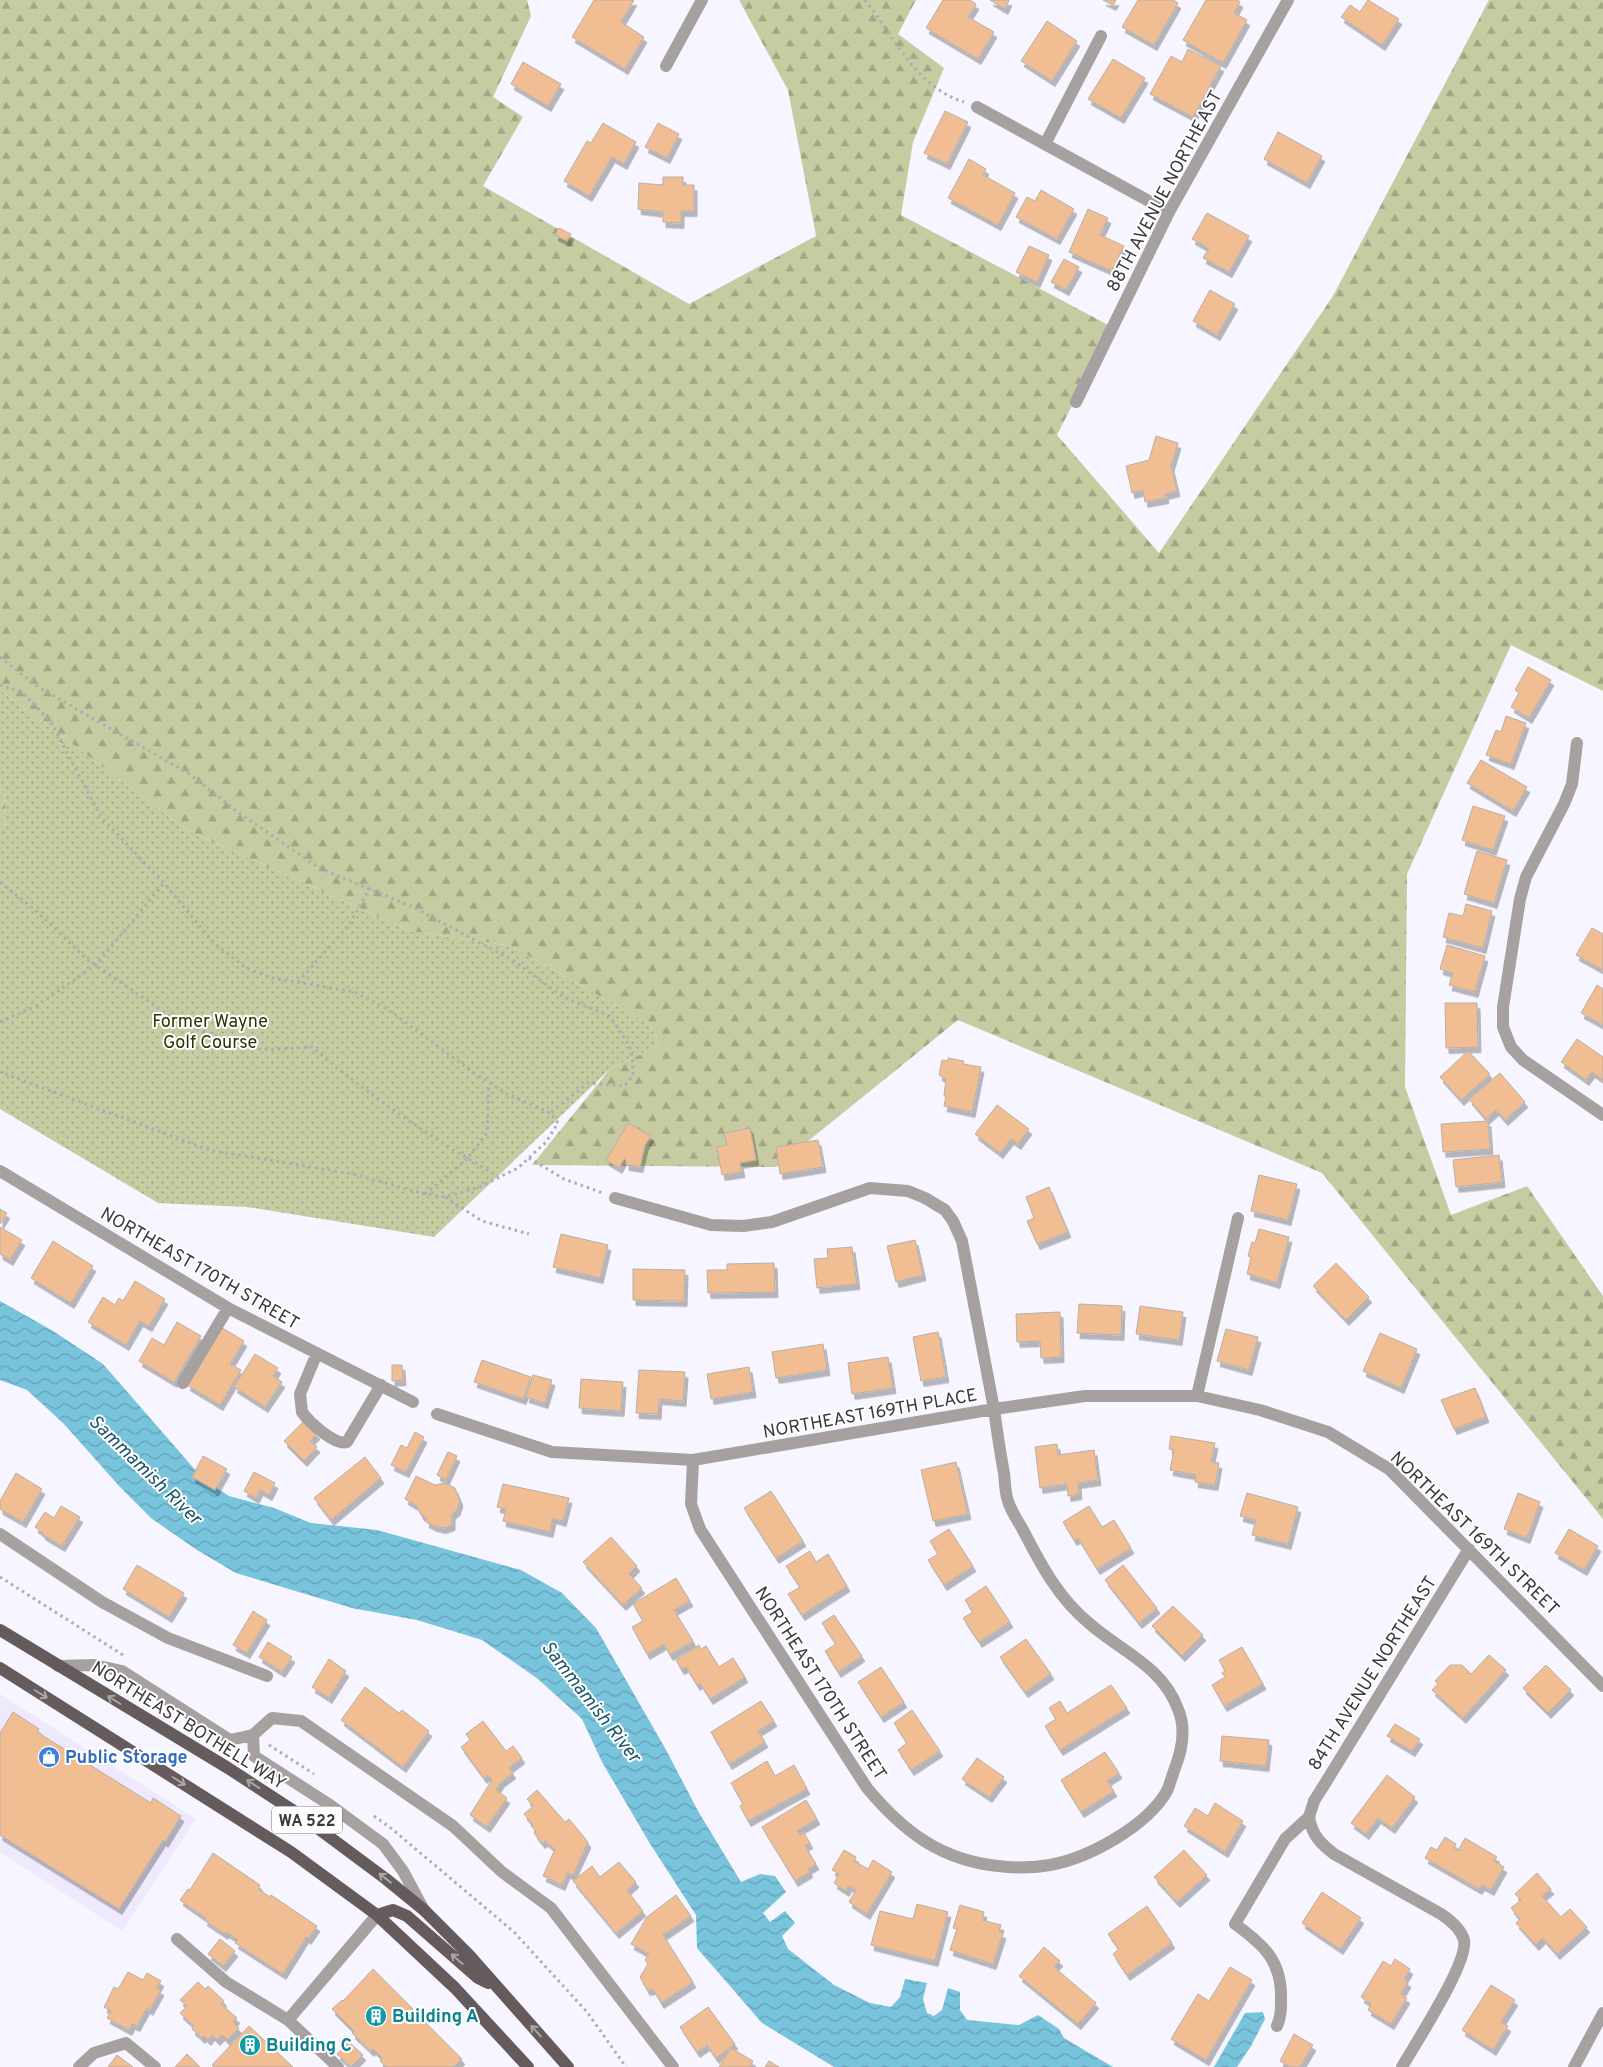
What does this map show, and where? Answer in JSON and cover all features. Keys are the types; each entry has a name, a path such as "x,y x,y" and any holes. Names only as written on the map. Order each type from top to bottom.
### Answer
{"main road":[{"name":"NORTHEAST BOTHELL WAY","path":"0,1630 228,1768 300,1815 386,1879 424,1910 469,1955 568,2067"},
{"name":"WA 522","path":"0,1668 291,1852 377,1915 455,1988 528,2067"},
{"path":"377,1915 393,1910 407,1916 478,1978 497,1987"}],"street":[{"path":"666,66 702,0"},
{"name":"88TH AVENUE NORTHEAST","path":"1076,402 1169,212 1288,0"},
{"path":"1045,144 1101,36"},
{"path":"976,107 1169,212"},
{"path":"1577,743 1572,784 1564,804 1526,877 1520,899 1503,1007 1503,1027 1511,1047 1523,1060 1603,1115"},
{"name":"NORTHEAST 170TH STREET","path":"0,1171 228,1308 414,1402"},
{"path":"615,1198 710,1225 743,1226 772,1222 870,1188 908,1192 925,1198 944,1210 953,1221 962,1241 994,1409"},
{"path":"1197,1396 1238,1218"},
{"path":"183,1383 228,1308"},
{"path":"317,1353 300,1394 302,1412 329,1437 338,1442 347,1442 381,1385"},
{"name":"NORTHEAST 169TH STREET","path":"994,1409 1085,1396 1197,1396 1260,1410 1328,1432 1389,1469 1603,1686"},
{"name":"NORTHEAST 169TH PLACE","path":"693,1460 994,1409 1008,1502 1042,1567 1069,1605 1091,1625 1150,1668 1172,1695 1179,1712 1183,1730"},
{"path":"437,1414 552,1452 693,1460"},
{"name":"NORTHEAST 170TH STREET","path":"693,1460 691,1504 700,1529 867,1788 885,1810 908,1831 932,1847 957,1857 986,1865 1012,1868 1050,1865 1082,1855 1134,1828 1153,1809 1167,1790 1178,1760 1183,1730"},
{"path":"0,1534 102,1602 160,1633 267,1676"},
{"name":"84TH AVENUE NORTHEAST","path":"1277,2026 1281,2019 1281,1983 1274,1960 1259,1942 1235,1924 1285,1839 1309,1817 1314,1801 1469,1549"},
{"path":"58,1666 94,1665 122,1671 230,1740 252,1735 272,1718 301,1721 454,1826 502,1872 551,1908 673,2067"},
{"path":"252,1735 254,1756 330,1805 382,1844 404,1871 424,1910"},
{"path":"1309,1817 1311,1829 1315,1837 1334,1854 1441,1914 1451,1921 1464,1938 1462,1955 1453,1976 1402,2067"},
{"path":"288,2020 377,1915"},
{"path":"177,1939 226,1982 288,2020 338,2067"},
{"path":"1574,2067 1603,2013"},
{"path":"80,2067 94,2053 126,2043 155,2067"}],"path":[{"path":"865,0 895,45 928,82 949,97 976,107"},
{"path":"0,657 40,688 191,775 235,810 319,868 413,907 514,961 563,997 610,1016 630,1047 633,1076 624,1086 588,1083 550,1113"},
{"path":"0,685 23,693 50,722 101,817 164,883 214,942 246,968 272,978 355,992 390,1011 507,1094 550,1113 558,1123 546,1142 518,1168 477,1188 445,1196 425,1194 353,1174 209,1150 0,1072"},
{"path":"0,882 35,910 96,965 183,1025 262,1050 312,1048 353,1082 451,1149 498,1176"},
{"path":"0,1022 36,1006 96,965 164,883"},
{"path":"298,982 349,925 370,888"},
{"path":"425,1194 468,1159 487,1133 490,1083"},
{"path":"529,1158 564,1178 615,1198"},
{"path":"445,1196 482,1222 529,1234"},
{"path":"0,1577 132,1660"},
{"path":"278,1751 315,1775"},
{"path":"369,1813 392,1829 514,1932 587,2012 626,2067"}],"shaded area":[{"name":"Public Storage","path":"0,1694 196,1819 122,1931 0,1852"}],"green space":[{"path":"0,0 527,0 531,16 493,97 523,117 483,186 689,304 816,236 788,90 740,0 916,0 898,34 944,68 913,142 901,215 1112,327 1057,435 1159,553 1333,296 1489,0 1603,0 1603,691 1511,645 1407,874 1405,1087 1451,1215 1527,1186 1603,1296 1603,1519 1322,1173 958,1020 776,1167 532,1165 610,1069 660,1045 649,1024 511,946 410,931 187,830 0,690"},
{"name":"Former Wayne Golf Course","path":"0,690 187,830 410,931 511,946 649,1024 660,1045 610,1069 434,1237 247,1207 158,1203 0,1109 0,837 4,835 6,796 0,789"},
{"path":"0,789 6,796 4,836 0,837"}],"water":[{"name":"Sammamish River","path":"0,1301 53,1331 103,1364 204,1480 229,1496 274,1508 311,1523 377,1530 521,1570 562,1593 596,1628 665,1748 698,1811 741,1882 760,1874 775,1876 786,1892 763,1913 770,1922 785,1911 795,1923 782,1936 788,1949 834,1985 870,2003 891,2007 900,1997 905,1979 927,1983 923,1999 927,2013 934,2016 942,2010 948,1988 960,1992 960,2010 967,2020 1019,2025 1038,2015 1059,2029 1064,2038 1113,2067 834,2067 762,2023 697,1948 696,1915 649,1842 602,1762 582,1719 538,1679 482,1640 417,1620 352,1608 236,1573 197,1550 151,1518 119,1486 64,1424 27,1390 0,1380"},
{"path":"1263,2012 1265,2019 1251,2046 1237,2067 1214,2067 1245,2013"}],"building":[{"path":"594,0 634,0 621,22 644,37 625,69 572,37"},
{"path":"943,0 970,0 976,4 968,17 994,32 978,59 926,28"},
{"path":"990,0 1009,0 1005,9"},
{"path":"1103,0 1116,0 1113,5"},
{"path":"1138,0 1173,0 1178,3 1154,45 1122,27"},
{"path":"1206,0 1237,0 1240,2 1234,13 1247,20 1223,63 1183,40"},
{"path":"1368,0 1399,19 1382,45 1341,17 1350,5 1360,12"},
{"path":"1047,21 1077,41 1052,81 1021,61"},
{"path":"1188,49 1221,66 1193,117 1150,94 1171,56 1182,62"},
{"path":"1113,59 1145,78 1121,118 1088,99"},
{"path":"523,62 561,84 548,106 511,84"},
{"path":"945,111 968,122 947,164 924,153"},
{"path":"603,123 636,142 624,164 612,157 589,196 564,181 587,141 591,143"},
{"path":"658,123 679,134 667,158 645,147"},
{"path":"1278,132 1322,156 1307,183 1264,159"},
{"path":"969,159 986,169 983,175 1015,193 998,225 948,198"},
{"path":"663,177 683,177 683,185 694,185 694,211 681,211 681,223 663,222 663,212 638,209 639,183 663,185"},
{"path":"1041,190 1074,209 1057,239 1016,217 1027,197 1035,201"},
{"path":"1088,209 1108,218 1100,235 1124,246 1112,271 1069,252"},
{"path":"1207,213 1249,236 1229,272 1203,258 1209,248 1192,239"},
{"path":"559,228 571,234 567,241 555,235"},
{"path":"1029,246 1049,255 1037,282 1016,272"},
{"path":"1064,259 1079,267 1066,290 1051,282"},
{"path":"1210,290 1235,304 1217,335 1193,321"},
{"path":"1156,436 1178,443 1171,466 1177,491 1165,494 1166,498 1145,502 1143,490 1132,493 1126,466 1149,460"},
{"path":"1528,667 1551,680 1529,718 1511,707 1519,693 1515,690"},
{"path":"1506,716 1526,723 1511,764 1486,755 1496,730 1501,732"},
{"path":"1481,760 1527,787 1513,811 1467,783"},
{"path":"1473,806 1505,816 1493,850 1462,840"},
{"path":"1477,851 1507,860 1494,903 1464,894"},
{"path":"1466,904 1492,911 1483,948 1443,937 1449,913 1463,916"},
{"path":"1592,928 1603,934 1603,970 1576,955"},
{"path":"1447,945 1485,956 1475,992 1449,985 1453,973 1440,969"},
{"path":"1597,985 1603,989 1603,1025 1581,1013"},
{"path":"1445,1003 1477,1003 1478,1047 1446,1048"},
{"path":"1577,1039 1603,1057 1603,1080 1592,1072 1586,1080 1561,1062"},
{"path":"1468,1051 1490,1074 1461,1100 1440,1077"},
{"path":"948,1058 964,1061 963,1064 981,1067 972,1112 944,1106 946,1079 939,1075 942,1060 948,1061"},
{"path":"1500,1073 1525,1102 1505,1120 1496,1110 1486,1119 1469,1099"},
{"path":"997,1105 1029,1129 1018,1144 1011,1139 1000,1153 975,1134"},
{"path":"1488,1121 1490,1149 1443,1152 1441,1124"},
{"path":"628,1123 651,1136 645,1145 640,1167 626,1165 626,1160 624,1159 619,1168 606,1160"},
{"path":"750,1128 756,1160 740,1163 742,1172 722,1175 717,1147 727,1145 724,1133"},
{"path":"818,1140 823,1167 780,1174 776,1147"},
{"path":"1499,1155 1502,1182 1456,1187 1453,1160"},
{"path":"1259,1175 1297,1184 1288,1220 1251,1211"},
{"path":"1049,1187 1068,1232 1037,1244 1027,1221 1034,1218 1026,1197"},
{"path":"0,1209 7,1213 0,1224"},
{"path":"0,1227 22,1240 10,1260 0,1254"},
{"path":"1259,1229 1289,1237 1277,1283 1247,1274 1251,1257 1248,1256 1252,1242 1255,1243"},
{"path":"561,1234 608,1245 600,1278 553,1267"},
{"path":"915,1240 923,1275 896,1282 887,1246"},
{"path":"53,1241 93,1266 71,1303 31,1278"},
{"path":"852,1247 857,1284 817,1288 814,1259 828,1258 827,1249"},
{"path":"774,1263 775,1292 708,1293 707,1270 727,1270 727,1264"},
{"path":"1336,1263 1369,1297 1346,1320 1313,1286"},
{"path":"633,1269 685,1270 684,1301 633,1300"},
{"path":"135,1281 165,1299 149,1326 140,1321 126,1345 88,1322 103,1297 115,1305 119,1298 123,1301"},
{"path":"1079,1304 1122,1306 1121,1335 1077,1333"},
{"path":"1140,1306 1183,1312 1179,1340 1136,1334"},
{"path":"1060,1312 1061,1357 1041,1358 1040,1341 1017,1342 1016,1314"},
{"path":"177,1322 201,1336 174,1382 139,1361 152,1338 164,1345"},
{"path":"221,1327 244,1341 230,1364 241,1370 220,1405 187,1385"},
{"path":"1226,1329 1258,1337 1249,1370 1217,1361"},
{"path":"938,1332 946,1377 921,1381 913,1337"},
{"path":"1380,1333 1417,1349 1401,1388 1363,1371"},
{"path":"823,1344 827,1370 776,1378 772,1352"},
{"path":"255,1354 278,1368 273,1376 282,1382 265,1407 234,1387"},
{"path":"888,1357 893,1388 852,1394 848,1363"},
{"path":"482,1360 531,1377 523,1399 474,1382"},
{"path":"392,1365 402,1365 403,1380 392,1381"},
{"path":"749,1367 753,1392 711,1399 707,1374"},
{"path":"639,1370 685,1372 683,1401 659,1399 658,1414 636,1413"},
{"path":"533,1375 552,1380 545,1403 526,1397"},
{"path":"581,1379 623,1382 621,1411 579,1408"},
{"path":"1475,1388 1486,1417 1454,1429 1441,1400"},
{"path":"304,1421 317,1434 310,1441 317,1447 304,1461 284,1441"},
{"path":"415,1432 424,1437 406,1472 391,1465 401,1445 407,1448"},
{"path":"1171,1436 1215,1443 1211,1462 1219,1463 1215,1485 1195,1482 1196,1475 1170,1470 1174,1450 1169,1449"},
{"path":"1057,1444 1058,1455 1094,1450 1098,1480 1078,1483 1079,1494 1068,1496 1067,1484 1040,1488 1035,1447"},
{"path":"448,1452 457,1456 446,1480 437,1475"},
{"path":"203,1456 227,1469 215,1490 192,1477"},
{"path":"365,1457 381,1478 331,1520 314,1498"},
{"path":"956,1462 968,1514 933,1521 921,1470"},
{"path":"254,1472 275,1483 269,1495 260,1490 256,1498 244,1491"},
{"path":"16,1473 42,1489 23,1522 0,1509 0,1501"},
{"path":"416,1476 435,1485 444,1483 455,1488 460,1501 457,1510 452,1514 452,1525 443,1528 426,1522 427,1518 421,1515 417,1506 405,1499"},
{"path":"503,1484 569,1498 563,1521 553,1518 550,1532 503,1521 506,1509 497,1507"},
{"path":"771,1491 803,1541 776,1558 744,1508"},
{"path":"1247,1493 1298,1507 1288,1544 1252,1535 1256,1520 1240,1516"},
{"path":"1518,1493 1540,1502 1527,1538 1504,1529"},
{"path":"61,1506 80,1517 62,1546 42,1534 35,1527 45,1512 54,1518"},
{"path":"1089,1506 1102,1527 1114,1520 1131,1548 1097,1569 1078,1538 1074,1540 1063,1522"},
{"path":"949,1529 973,1566 944,1585 928,1560 938,1554 930,1541"},
{"path":"1569,1529 1598,1546 1584,1570 1555,1553"},
{"path":"611,1537 637,1566 629,1574 642,1588 623,1605 583,1562"},
{"path":"810,1551 816,1562 828,1554 847,1586 802,1615 788,1594 800,1587 786,1566"},
{"path":"137,1565 184,1593 169,1617 123,1589"},
{"path":"1123,1565 1157,1608 1139,1623 1105,1580"},
{"path":"676,1578 690,1601 674,1610 693,1641 670,1655 664,1644 647,1654 632,1627 643,1621 633,1604"},
{"path":"986,1586 1010,1622 979,1642 963,1618 973,1612 965,1600"},
{"path":"1173,1606 1203,1635 1182,1656 1152,1626"},
{"path":"253,1611 267,1620 247,1653 233,1645"},
{"path":"834,1615 862,1656 838,1672 825,1651 836,1644 822,1623"},
{"path":"1026,1639 1051,1674 1025,1692 1000,1657"},
{"path":"268,1642 292,1657 282,1672 259,1657"},
{"path":"699,1645 701,1649 706,1646 719,1667 733,1658 745,1677 710,1699 700,1683 697,1685 686,1667 681,1669 676,1660"},
{"path":"1242,1647 1263,1684 1224,1706 1212,1685 1225,1677 1222,1673 1225,1671 1219,1660"},
{"path":"1489,1655 1506,1670 1463,1718 1432,1690 1438,1684 1435,1681 1450,1665 1462,1665 1471,1674"},
{"path":"329,1659 346,1671 329,1698 312,1687"},
{"path":"1546,1665 1571,1690 1548,1713 1523,1688"},
{"path":"881,1667 904,1702 881,1717 858,1682"},
{"path":"1111,1685 1127,1708 1060,1750 1045,1726 1056,1719 1049,1708 1060,1701 1067,1713"},
{"path":"365,1687 399,1713 402,1710 429,1731 403,1767 341,1720"},
{"path":"761,1701 774,1721 758,1731 765,1742 729,1764 711,1732"},
{"path":"912,1710 940,1751 911,1770 898,1750 907,1743 894,1723"},
{"name":"Public Storage","path":"13,1712 39,1729 37,1732 151,1803 153,1798 181,1816 165,1842 163,1840 119,1909 0,1835 0,1733"},
{"path":"483,1721 506,1751 513,1746 522,1758 509,1768 513,1773 501,1782 496,1790 507,1798 487,1827 470,1815 492,1780 488,1775 484,1778 461,1747 470,1740 466,1734"},
{"path":"1395,1724 1420,1739 1412,1751 1387,1736"},
{"path":"1222,1736 1269,1740 1266,1766 1220,1761"},
{"path":"1105,1752 1119,1773 1107,1781 1114,1791 1081,1812 1061,1780"},
{"path":"977,1758 1004,1777 989,1797 962,1779"},
{"path":"767,1761 775,1776 794,1765 807,1789 748,1821 740,1806 743,1804 731,1783"},
{"path":"1387,1775 1415,1797 1392,1828 1378,1818 1366,1834 1351,1823"},
{"path":"537,1790 565,1822 569,1819 588,1842 573,1875 567,1873 562,1885 543,1876 555,1849 545,1841 542,1843 534,1833 536,1831 531,1826 533,1825 524,1814 533,1806 527,1799"},
{"path":"806,1800 817,1819 797,1831 800,1835 804,1833 810,1843 805,1846 816,1864 808,1869 810,1872 795,1881 762,1827"},
{"path":"1215,1803 1243,1821 1225,1852 1184,1826 1195,1808 1208,1816"},
{"path":"1445,1837 1456,1844 1454,1848 1458,1851 1465,1838 1497,1857 1494,1861 1504,1867 1491,1890 1482,1885 1479,1889 1425,1858 1431,1847 1437,1850"},
{"path":"844,1850 856,1857 854,1861 868,1869 873,1860 892,1872 867,1914 849,1902 856,1890 849,1886 846,1891 834,1883 839,1874 832,1870"},
{"path":"1184,1850 1207,1875 1177,1902 1154,1877"},
{"path":"213,1853 260,1885 258,1889 270,1897 271,1895 317,1926 308,1939 306,1937 283,1974 235,1943 238,1940 204,1920 206,1918 180,1900 188,1889 190,1890"},
{"path":"619,1862 636,1882 627,1890 643,1911 616,1933 573,1881 592,1866 600,1877"},
{"path":"1537,1873 1551,1889 1542,1896 1561,1917 1570,1909 1587,1927 1557,1954 1543,1938 1536,1945 1516,1923 1520,1919 1511,1908 1521,1900 1515,1894"},
{"path":"1322,1892 1361,1918 1340,1949 1302,1923"},
{"path":"676,1895 691,1916 663,1935 693,1982 661,2003 653,1989 647,1990 640,1977 648,1964 645,1960 649,1954 631,1944 647,1917"},
{"path":"917,1904 948,1912 935,1961 871,1945 880,1911 913,1919"},
{"path":"960,1905 984,1912 982,1920 1001,1925 999,1932 1003,1933 993,1964 950,1950 957,1929 953,1928"},
{"path":"1147,1906 1172,1943 1127,1975 1113,1954 1119,1949 1108,1934"},
{"path":"220,1939 235,1951 223,1966 208,1954"},
{"path":"1044,1947 1060,1961 1054,1967 1096,2003 1078,2024 1019,1976"},
{"path":"1395,1959 1410,1969 1404,1979 1408,1982 1401,1994 1407,1998 1391,2024 1368,2010 1371,2004 1361,1997 1383,1961 1391,1966"},
{"path":"1230,1967 1252,1980 1206,2060 1171,2039 1198,1994 1209,2001"},
{"name":"Building A","path":"373,1969 413,2009 410,2011 421,2022 423,2020 462,2059 454,2067 386,2067 380,2061 382,2058 373,2049 371,2051 352,2033 354,2031 332,2009 343,2001"},
{"path":"128,1972 143,1980 147,1973 161,1981 157,1988 161,1990 150,2010 147,2008 137,2026 132,2024 129,2030 107,2018 111,2011 104,2007 114,1987 118,1989"},
{"path":"198,1982 205,1989 208,1986 224,2001 221,2004 237,2018 233,2022 239,2028 227,2040 222,2035 217,2040 212,2035 208,2040 204,2036 202,2038 192,2029 194,2026 180,2013 187,2006 180,2000"},
{"path":"1491,1985 1515,2000 1501,2022 1508,2026 1493,2050 1462,2030"},
{"path":"708,2007 735,2044 716,2058 707,2045 697,2052 680,2027"},
{"name":"Building C","path":"249,2026 293,2067 214,2067 212,2065"},
{"path":"1294,2034 1313,2045 1300,2067 1290,2067 1280,2061"},
{"path":"349,2042 363,2055 351,2067 337,2054"},
{"path":"731,2048 753,2061 750,2067 719,2067"},
{"path":"187,2054 200,2067 175,2067"},
{"path":"117,2055 133,2067 108,2067"},
{"path":"769,2061 779,2067 765,2067"}],"place":[{"name":"Public Storage","path":"49,1757"},
{"name":"Building A","path":"376,2016"},
{"name":"Building C","path":"250,2045"}]}
